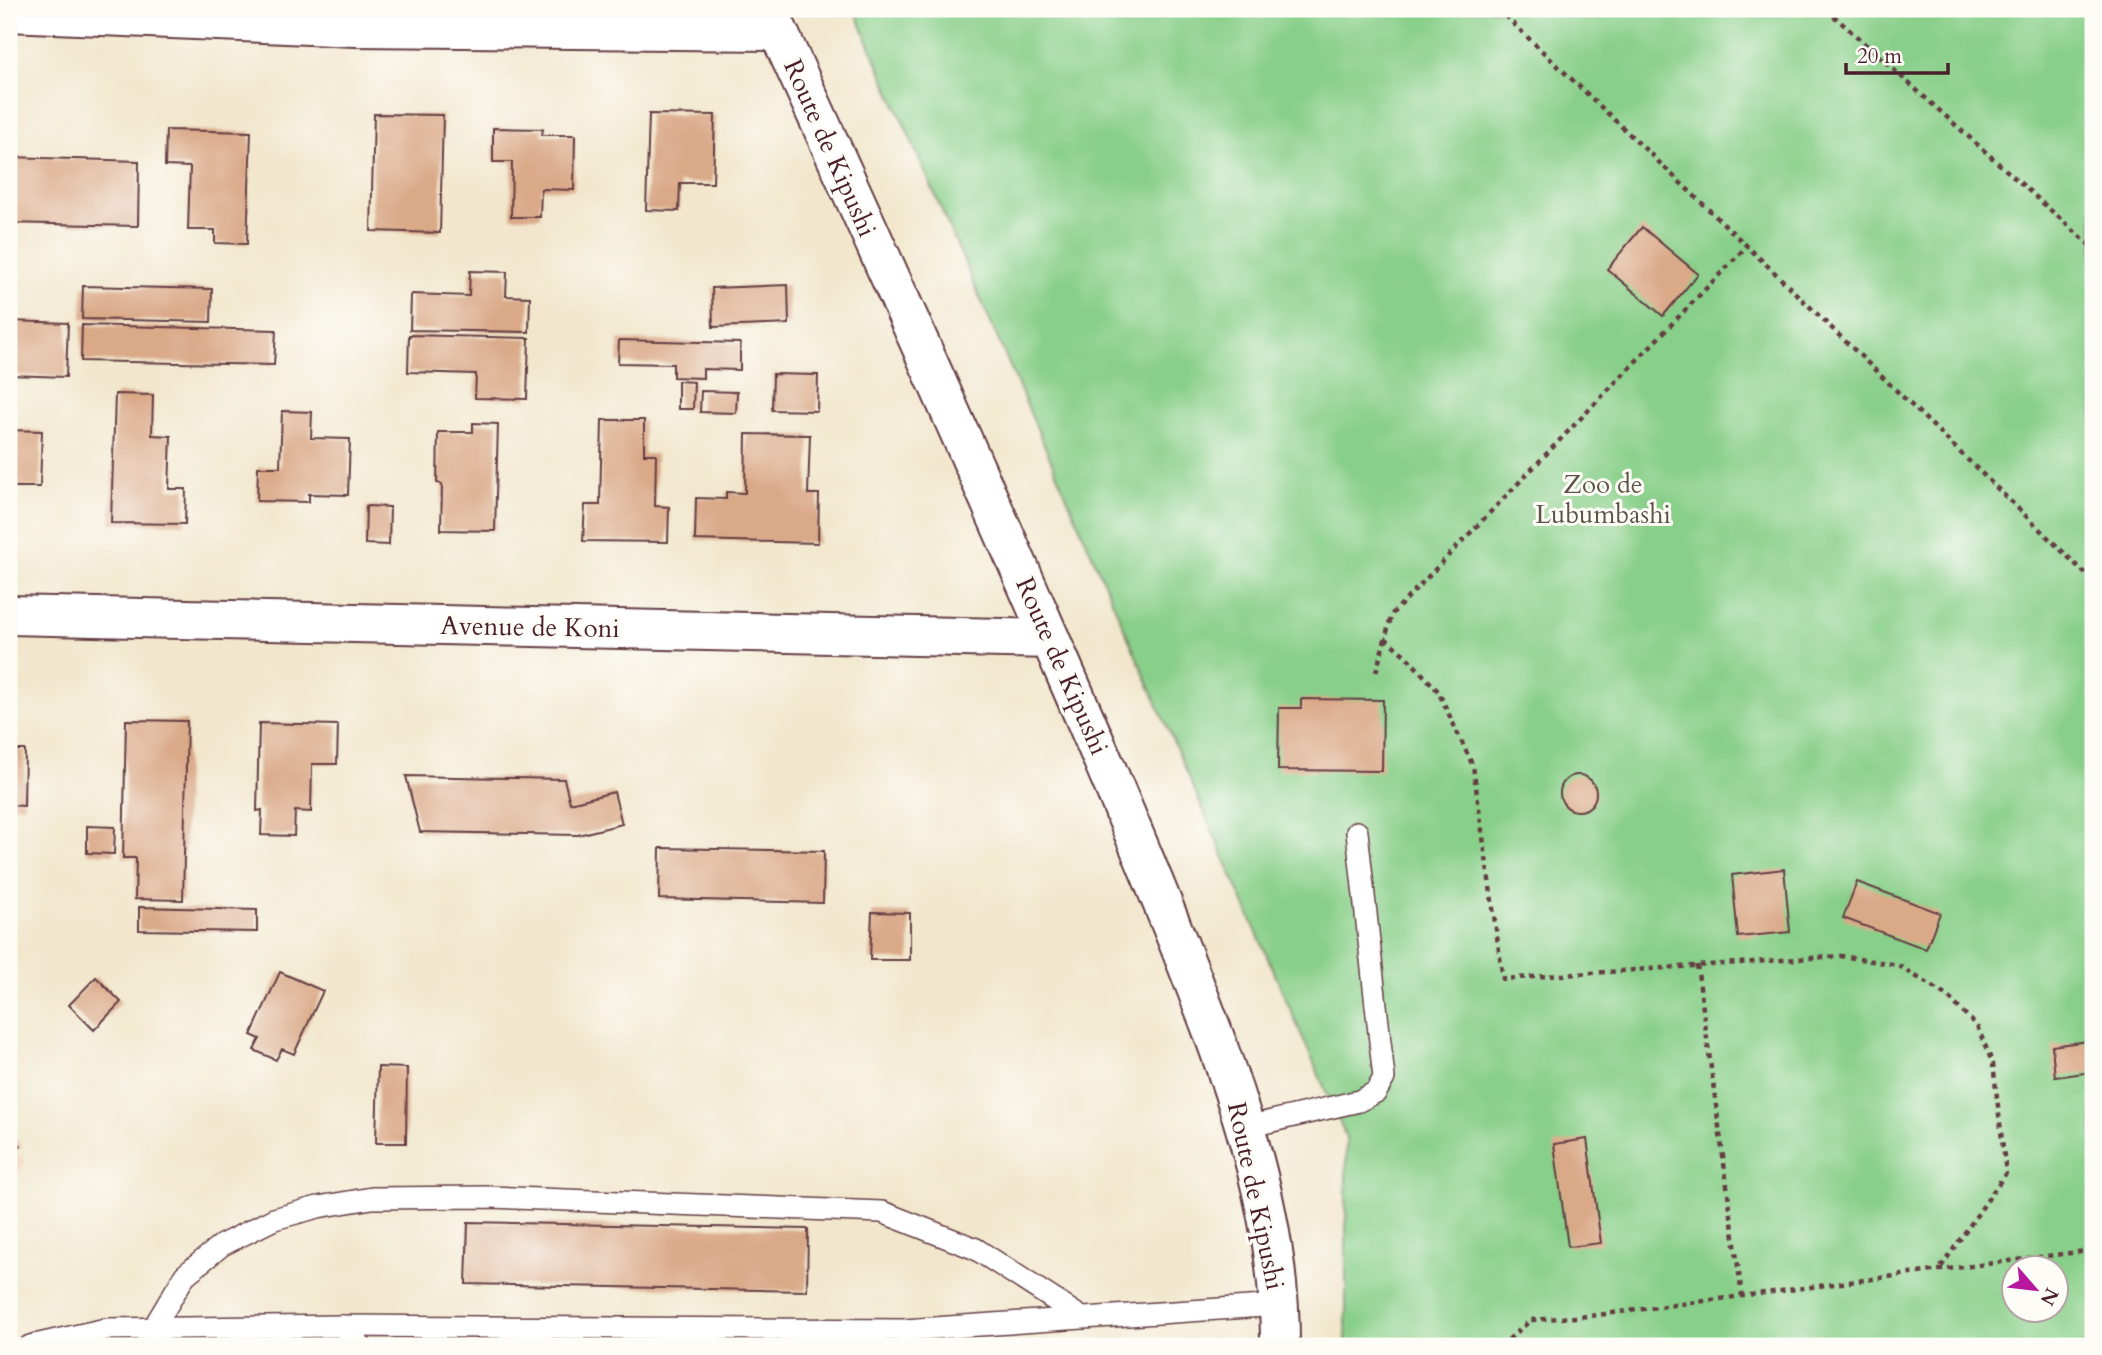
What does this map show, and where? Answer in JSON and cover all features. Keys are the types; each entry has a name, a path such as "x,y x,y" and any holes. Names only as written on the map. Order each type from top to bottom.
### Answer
{"main road":[{"path":"9,12 355,27 773,20"},
{"name":"Route de Kipushi","path":"773,20 1127,813 1207,1017 1245,1127 1271,1243 1280,1305 1280,1346"},
{"name":"Avenue de Koni","path":"9,615 1051,639"}],"lane":[{"path":"1245,1127 1359,1101 1376,1091 1384,1078 1357,832"},
{"path":"154,1327 185,1275 222,1245 274,1219 318,1207 385,1198 489,1197 882,1212 976,1248 1079,1316"},
{"path":"30,1346 106,1329 154,1327 904,1330 1079,1316 1280,1305"},
{"path":"342,1326 361,1346"},
{"path":"106,1329 122,1346"},
{"path":"887,1346 904,1330"}],"path":[{"path":"1498,9 2093,580"},
{"path":"1826,9 2093,248"},
{"path":"1376,672 1392,614 1747,246"},
{"path":"1385,638 1406,656 1438,691 1472,766 1503,979 1840,956 1898,965 1947,996 1977,1026 1993,1064 2006,1173 1939,1270"},
{"path":"1697,965 1742,1296"},
{"path":"1501,1346 1531,1320 1590,1316 2093,1250"}],"shaded area":[{"path":"9,1144 25,1161 9,1191"}],"green space":[{"name":"Zoo de Lubumbashi","path":"854,9 2093,9 2093,1346 1346,1346 1346,1137"}],"building":[{"path":"374,114 443,115 440,233 371,231"},
{"path":"649,114 715,115 713,183 680,183 679,211 646,210"},
{"path":"493,128 543,129 542,135 575,135 574,190 541,189 540,217 511,217 512,162 493,162"},
{"path":"166,130 251,132 247,244 215,243 215,230 188,230 190,167 165,166"},
{"path":"9,157 139,161 138,226 9,223"},
{"path":"1642,227 1698,274 1663,316 1607,269"},
{"path":"470,271 507,272 506,296 530,297 529,332 410,330 411,294 469,296"},
{"path":"788,285 789,324 713,327 712,288"},
{"path":"83,286 212,289 211,322 82,319"},
{"path":"10,321 68,323 66,377 9,375"},
{"path":"82,325 276,330 274,365 81,361"},
{"path":"409,335 529,338 527,399 475,398 476,374 408,372"},
{"path":"619,340 740,343 740,370 703,369 703,378 673,377 673,364 618,363"},
{"path":"773,374 818,375 817,411 772,410"},
{"path":"678,381 694,382 693,409 678,409"},
{"path":"701,391 737,392 736,413 700,412"},
{"path":"115,394 153,395 152,435 171,436 169,489 186,489 185,524 111,523"},
{"path":"282,411 312,412 311,438 350,439 348,495 309,494 309,502 257,501 258,467 280,467"},
{"path":"602,420 644,420 644,454 656,454 655,506 669,507 668,542 583,541 585,505 600,505"},
{"path":"473,423 498,424 495,531 441,530 442,484 437,483 438,432 473,432"},
{"path":"9,430 42,431 40,487 12,487 12,492 9,492"},
{"path":"746,434 810,435 808,494 819,494 818,543 695,540 696,498 726,499 726,492 745,493"},
{"path":"366,506 390,507 389,545 365,544"},
{"path":"1301,699 1383,700 1382,771 1278,770 1279,708 1301,708"},
{"path":"126,720 187,721 183,900 135,899 136,858 123,858"},
{"path":"259,723 338,725 337,764 312,764 311,812 295,811 294,836 261,835 262,810 257,811"},
{"path":"9,750 25,750 24,806 9,805"},
{"path":"1578,775 1590,781 1596,793 1590,805 1578,811 1566,805 1560,793 1566,781"},
{"path":"406,776 564,779 570,803 614,792 622,824 578,835 420,832"},
{"path":"87,826 115,827 114,854 87,853"},
{"path":"660,848 824,851 823,903 659,899"},
{"path":"1784,869 1790,932 1738,937 1732,875"},
{"path":"1857,882 1940,913 1926,949 1843,918"},
{"path":"139,907 257,910 257,932 139,930"},
{"path":"872,912 910,913 910,960 870,960"},
{"path":"280,972 323,991 294,1054 282,1049 276,1060 254,1050 260,1039 251,1035"},
{"path":"96,977 121,1002 94,1030 69,1005"},
{"path":"2088,1041 2092,1072 2055,1077 2052,1046"},
{"path":"378,1067 407,1068 406,1143 376,1143"},
{"path":"9,1134 21,1146 9,1158"},
{"path":"1587,1139 1601,1243 1568,1247 1554,1144"},
{"path":"468,1222 808,1229 807,1291 466,1284"}]}
